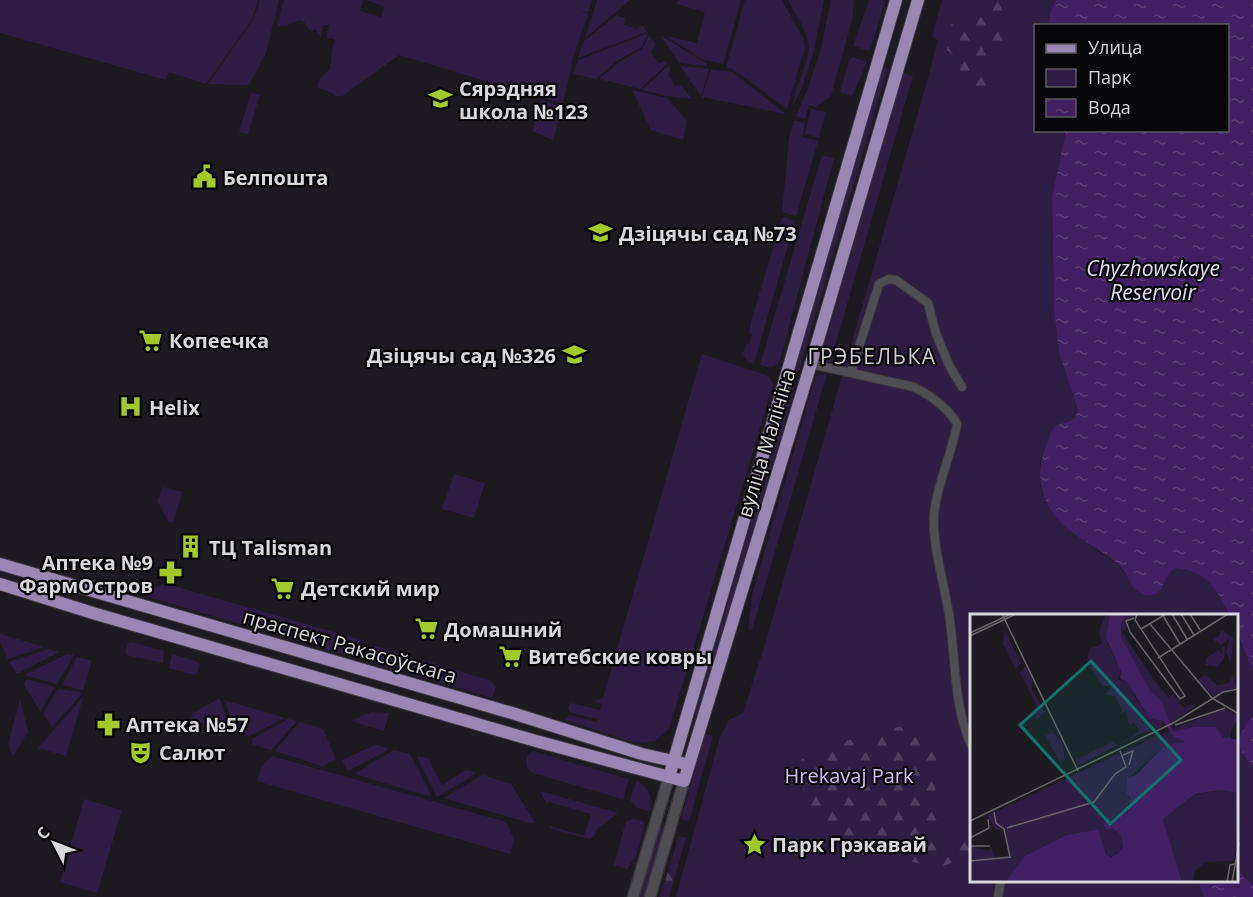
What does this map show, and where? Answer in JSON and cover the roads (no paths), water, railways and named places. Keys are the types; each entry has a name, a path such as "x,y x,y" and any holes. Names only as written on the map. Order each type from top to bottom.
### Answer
{"main road":[{"name":"вуліца Малініна","path":"633,897 788,376 896,0"},
{"name":"вуліца Малініна","path":"650,897 918,0"},
{"path":"788,376 805,381"},
{"name":"праспект Ракасоўскага","path":"0,564 501,710 642,754 689,765"},
{"name":"праспект Ракасоўскага","path":"0,584 96,614 684,781"}],"street":[{"path":"851,372 879,284 889,279 896,280 928,303 936,334 949,365 962,387"},
{"path":"811,364 914,387 942,406 957,424 934,514 950,616 957,701 970,742"},
{"path":"998,897 1001,882"}],"water":[{"name":"Chyzhowskaye Reservoir","path":"1056,0 1253,0 1253,672 1238,634 1238,614 1229,614 1221,597 1210,583 1195,573 1176,568 1168,574 1158,592 1149,595 1138,591 1118,564 1060,522 1047,504 1040,471 1053,429 1075,418 1078,410 1059,352 1054,311 1052,197 1066,132 1229,132 1229,24 1048,24"},
{"path":"1253,716 1253,768 1240,748 1240,737"},
{"path":"1238,871 1253,885 1253,897 1204,897 1198,882 1238,882"}],"place":[{"name":"Сярэдняя школа №123","path":"441,99"},
{"name":"Белпошта","path":"205,177"},
{"name":"Дзіцячы сад №73","path":"601,233"},
{"name":"Копеечка","path":"151,340"},
{"name":"Дзіцячы сад №326","path":"574,355"},
{"name":"Helix","path":"131,407"},
{"name":"ТЦ Talisman","path":"191,547"},
{"name":"Аптека №9 ФармОстров","path":"171,573"},
{"name":"Детский мир","path":"283,588"},
{"name":"Домашний","path":"426,629"},
{"name":"Витебские ковры","path":"510,656"},
{"name":"Аптека №57","path":"108,724"},
{"name":"Салют","path":"141,752"},
{"name":"Парк Грэкавай","path":"754,844"}],"district":[{"name":"ГРЭБЕЛЬКА","path":"872,356"}],"park label":[{"name":"Hrekavaj Park","path":"849,775"}]}
